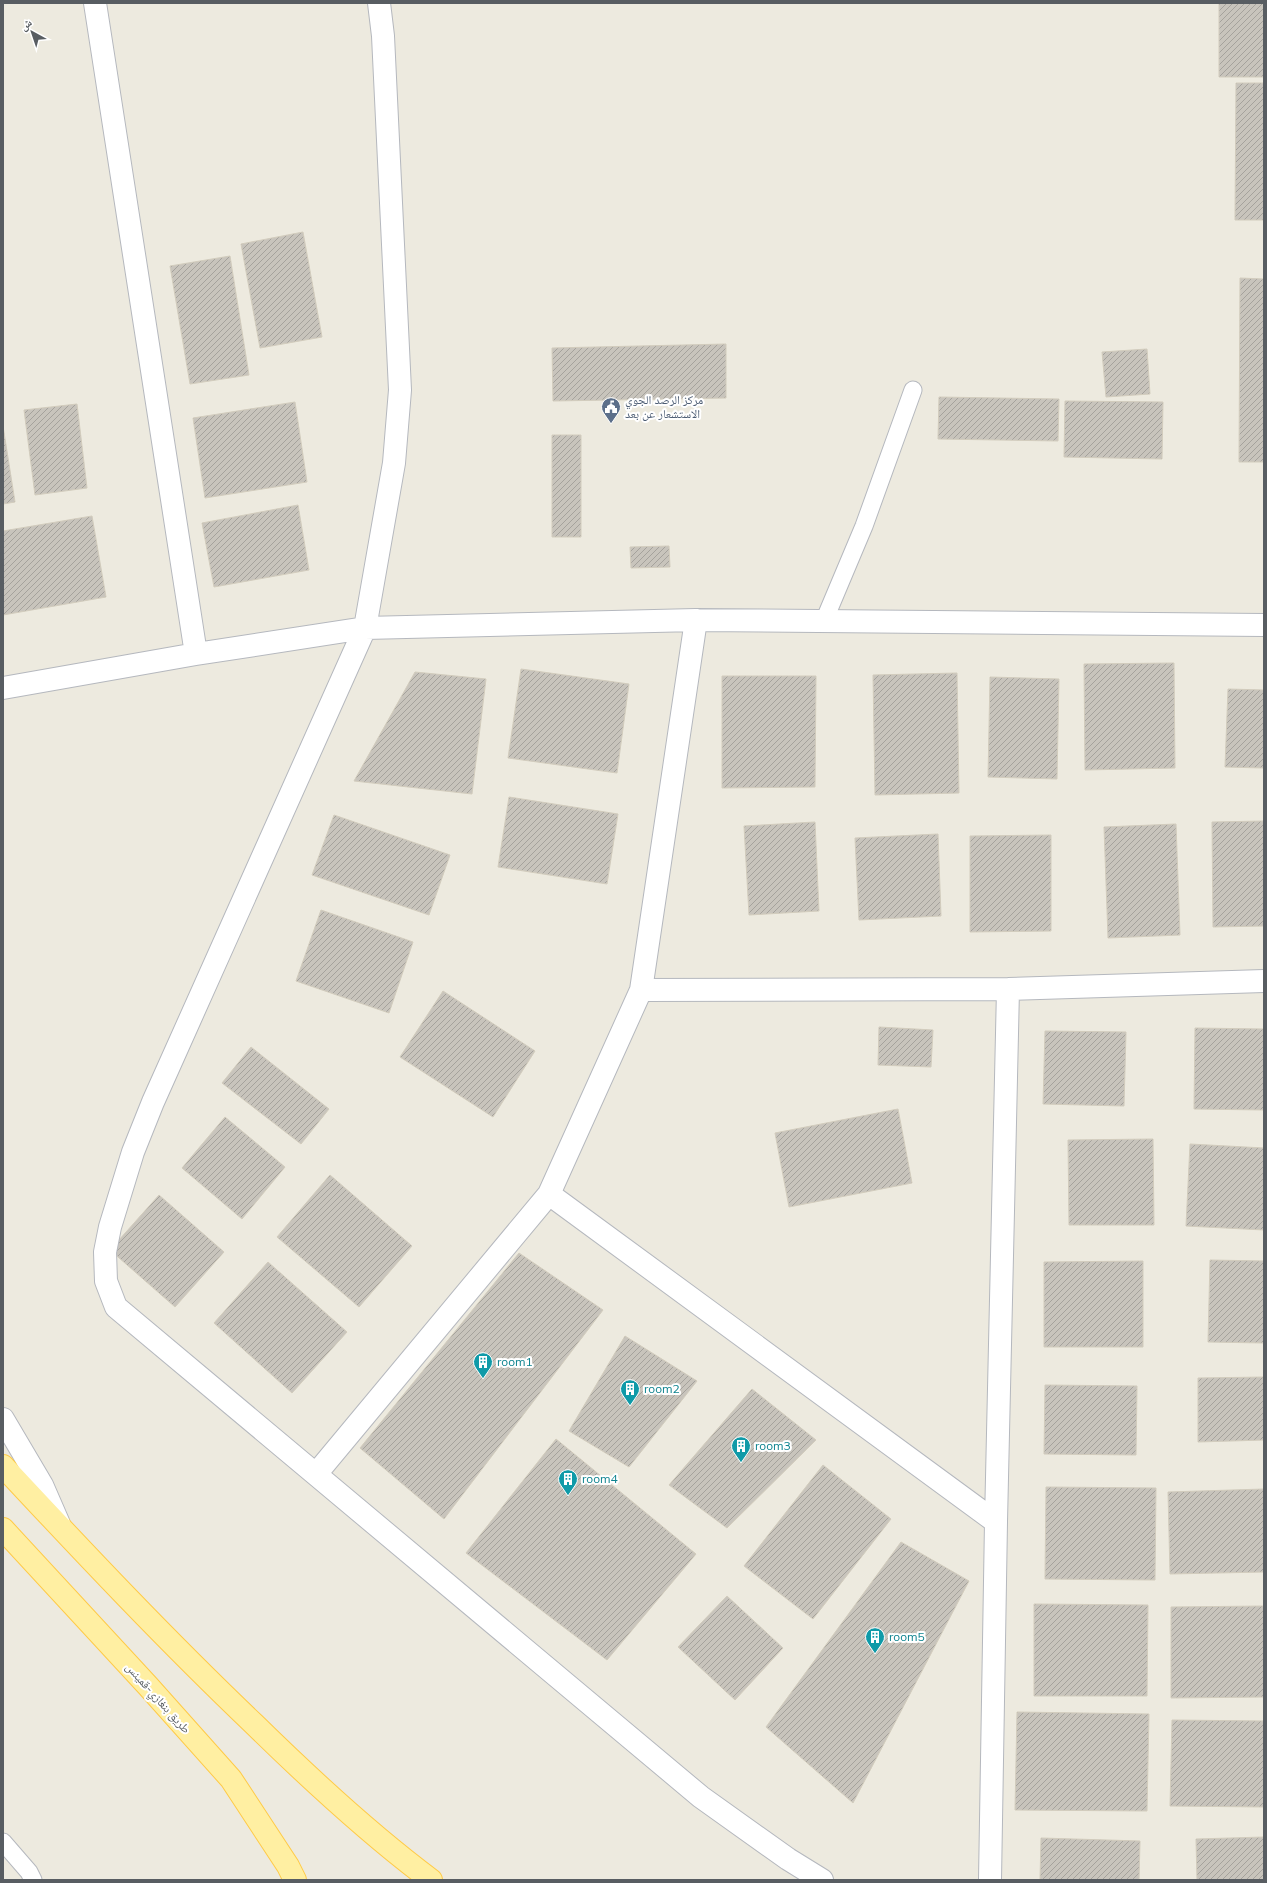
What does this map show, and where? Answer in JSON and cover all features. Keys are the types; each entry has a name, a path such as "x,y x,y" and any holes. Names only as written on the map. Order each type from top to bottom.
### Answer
{"main road":[{"path":"3,1466 182,1655 294,1763 392,1851 431,1880"},
{"name":"طريق بنغازي-قمينس","path":"3,1529 148,1686 231,1779 288,1866 295,1880"}],"street":[{"path":"95,3 196,654"},
{"path":"379,3 383,36 400,390 394,463 365,628 153,1102 133,1152 110,1227 105,1252 106,1281 116,1307 701,1797 788,1860 822,1880"},
{"path":"3,688 196,654 365,628 696,620 1264,625"},
{"path":"316,1474 549,1194 641,990 696,620"},
{"path":"641,990 1008,989 1264,981"},
{"path":"990,1880 996,1522 1008,989"},
{"path":"549,1194 996,1522"},
{"path":"3,1419 42,1485 60,1527"}],"lane":[{"path":"824,622 864,526 913,390"},
{"path":"3,1842 29,1872 33,1880"}],"building":[{"path":"1219,3 1264,3 1264,77 1219,77"},
{"path":"1236,83 1264,83 1264,220 1235,220"},
{"path":"303,232 322,337 260,348 241,244"},
{"path":"230,256 249,375 190,384 170,266"},
{"path":"1240,278 1264,279 1264,462 1239,462"},
{"path":"726,344 726,398 553,401 552,348"},
{"path":"1147,349 1150,394 1106,397 1102,352"},
{"path":"939,397 1059,399 1058,441 938,439"},
{"path":"1065,401 1163,402 1162,459 1064,457"},
{"path":"295,402 307,482 205,498 193,418"},
{"path":"77,404 87,488 35,495 24,410"},
{"path":"3,426 15,502 3,504"},
{"path":"552,435 581,435 581,537 552,537"},
{"path":"298,505 309,570 214,587 202,523"},
{"path":"92,516 106,597 3,615 3,531"},
{"path":"669,546 670,567 631,568 630,547"},
{"path":"1174,663 1175,768 1085,770 1084,664"},
{"path":"521,669 629,684 617,773 508,758"},
{"path":"415,672 486,679 472,794 354,781"},
{"path":"957,673 959,793 875,795 873,675"},
{"path":"722,676 816,676 815,787 722,788"},
{"path":"990,677 1059,679 1057,779 988,777"},
{"path":"1228,689 1264,690 1264,768 1225,767"},
{"path":"509,797 618,814 607,884 498,867"},
{"path":"334,815 450,855 429,915 312,875"},
{"path":"1264,821 1264,926 1213,927 1212,822"},
{"path":"815,822 819,911 749,915 744,826"},
{"path":"1176,824 1180,935 1108,938 1104,827"},
{"path":"938,834 941,916 859,920 855,838"},
{"path":"1051,835 1051,931 970,932 970,836"},
{"path":"321,910 413,942 389,1013 296,981"},
{"path":"443,991 535,1051 493,1117 400,1057"},
{"path":"879,1027 933,1030 931,1067 878,1065"},
{"path":"1195,1028 1264,1029 1264,1110 1194,1109"},
{"path":"1045,1031 1126,1032 1124,1106 1043,1104"},
{"path":"251,1047 329,1109 301,1144 222,1083"},
{"path":"898,1109 912,1183 789,1207 775,1133"},
{"path":"225,1117 285,1167 242,1219 182,1168"},
{"path":"1153,1139 1154,1225 1069,1225 1068,1140"},
{"path":"1190,1144 1264,1148 1264,1230 1186,1226"},
{"path":"330,1175 412,1246 359,1307 277,1237"},
{"path":"159,1195 224,1252 175,1307 110,1250"},
{"name":"room1","path":"519,1253 603,1310 444,1519 360,1448"},
{"path":"1210,1260 1264,1261 1264,1343 1208,1342"},
{"path":"1143,1261 1143,1347 1044,1347 1044,1262"},
{"path":"268,1262 347,1332 292,1393 214,1323"},
{"name":"room2","path":"625,1336 697,1381 629,1467 569,1431"},
{"path":"1264,1377 1264,1440 1198,1442 1198,1378"},
{"path":"1045,1385 1137,1386 1136,1455 1044,1454"},
{"name":"room3","path":"752,1389 816,1440 727,1528 669,1485"},
{"name":"room4","path":"556,1439 696,1554 607,1660 466,1553"},
{"path":"823,1465 891,1519 813,1619 744,1566"},
{"path":"1046,1487 1156,1488 1155,1580 1045,1579"},
{"path":"1264,1489 1264,1572 1170,1574 1168,1492"},
{"name":"room5","path":"901,1542 969,1581 853,1803 766,1727"},
{"path":"727,1596 783,1648 735,1700 678,1647"},
{"path":"1034,1604 1148,1605 1147,1696 1034,1696"},
{"path":"1264,1606 1264,1697 1171,1698 1171,1607"},
{"path":"1017,1712 1149,1714 1147,1811 1015,1810"},
{"path":"1172,1720 1264,1721 1264,1807 1170,1806"},
{"path":"1264,1837 1264,1880 1197,1880 1196,1839"},
{"path":"1041,1838 1140,1841 1139,1880 1040,1880"}],"place":[{"name":"مركز الرصد الجوي الاستشعار عن بعد","path":"611,424"},
{"name":"room1","path":"483,1379"},
{"name":"room2","path":"630,1406"},
{"name":"room3","path":"741,1463"},
{"name":"room4","path":"568,1496"},
{"name":"room5","path":"875,1654"}]}
